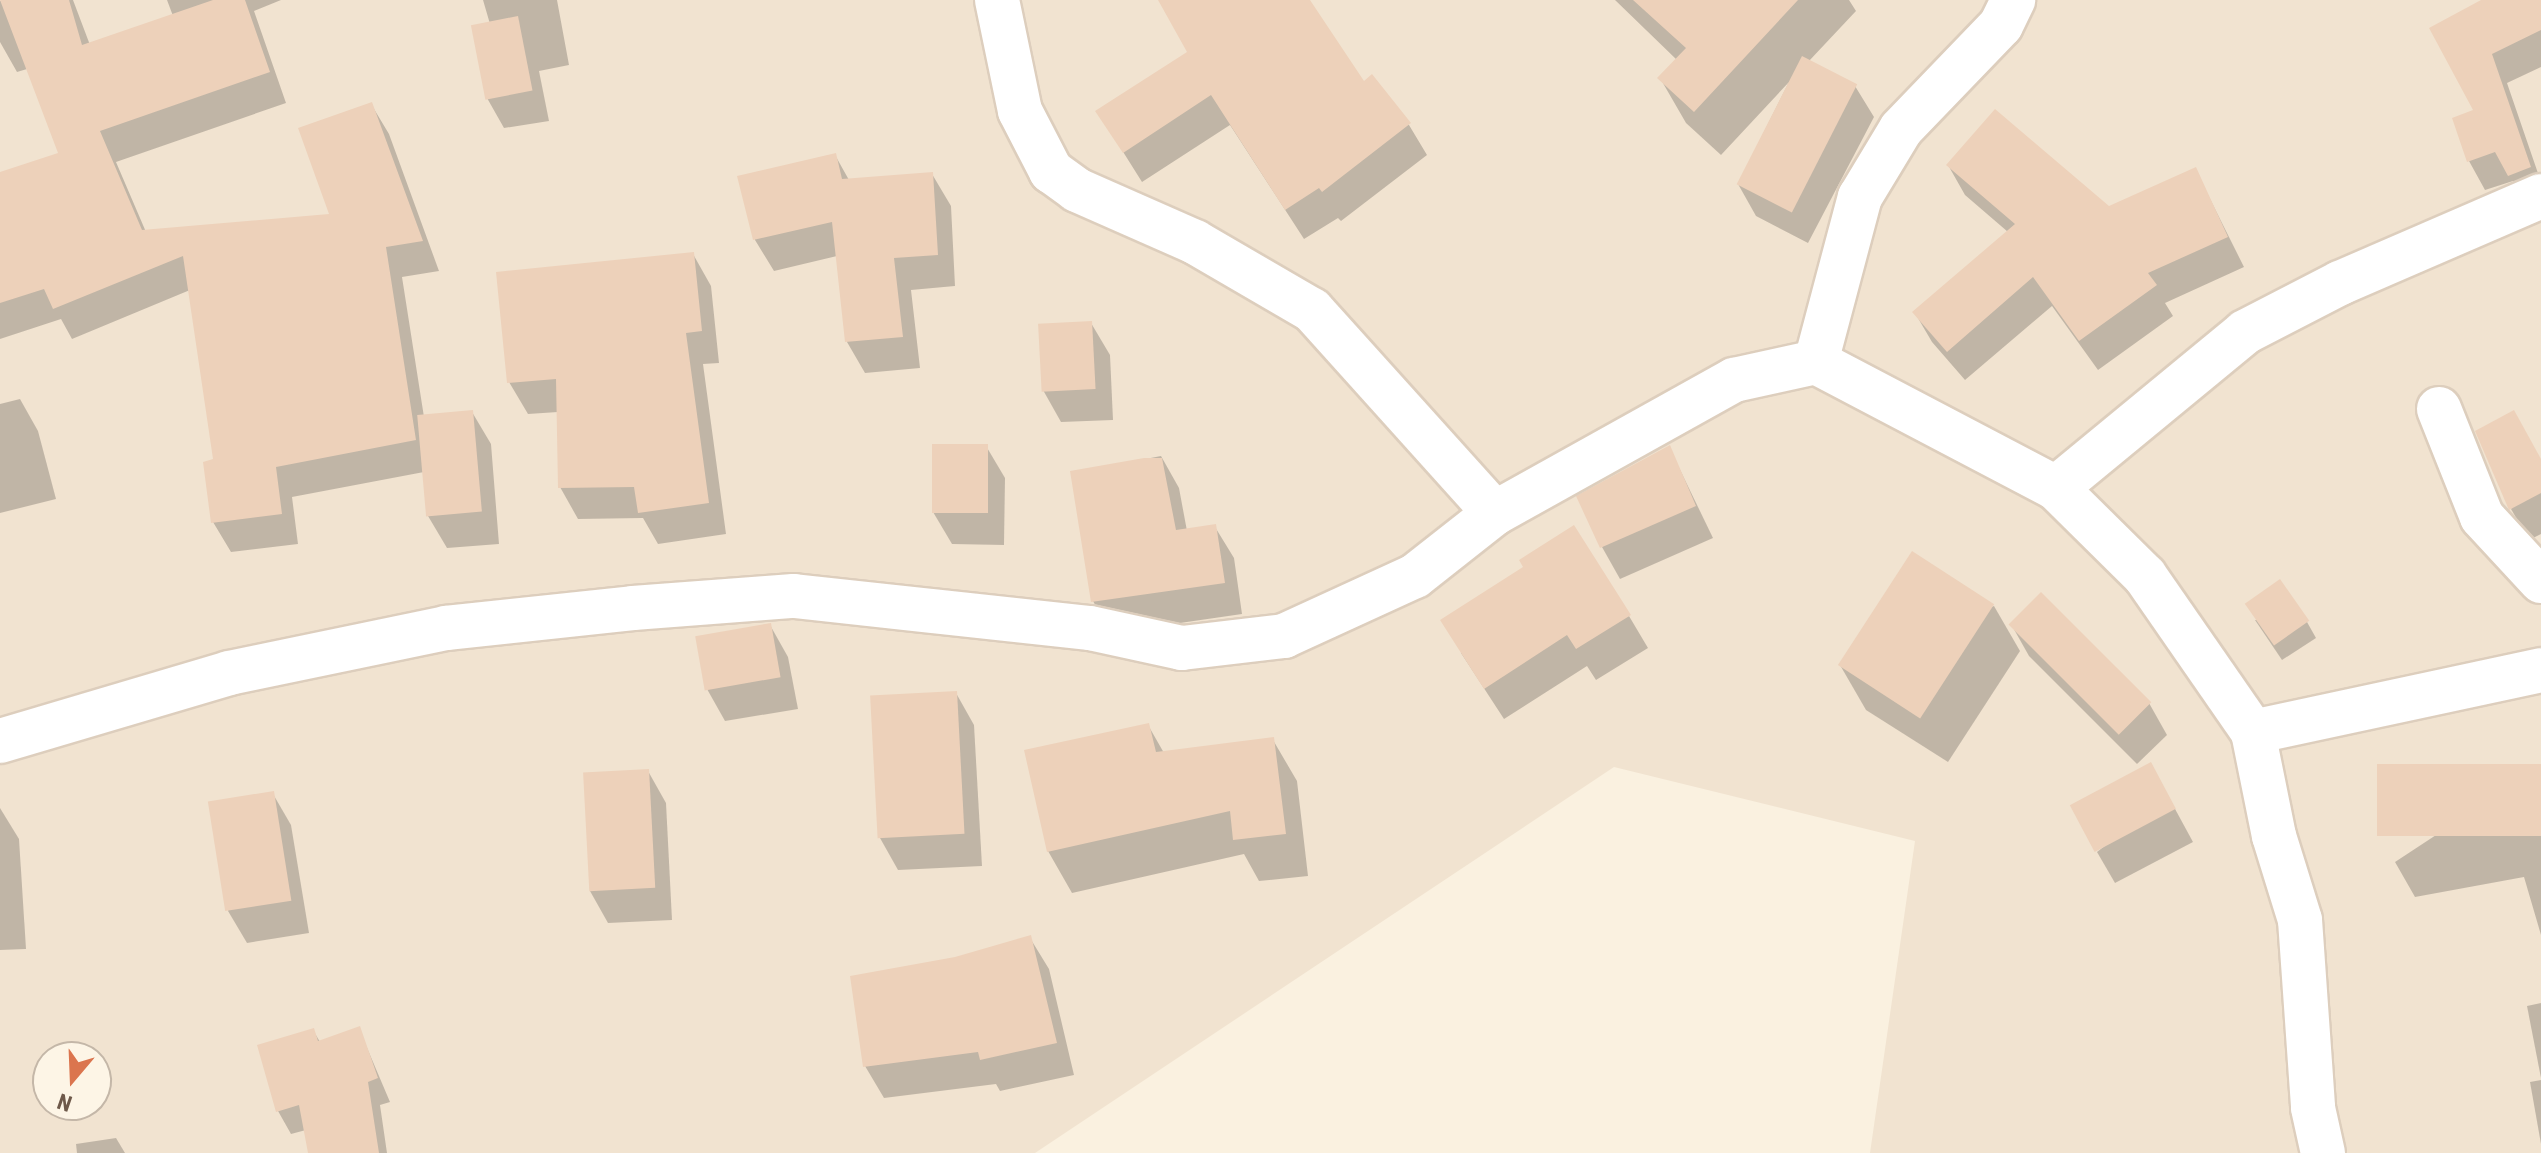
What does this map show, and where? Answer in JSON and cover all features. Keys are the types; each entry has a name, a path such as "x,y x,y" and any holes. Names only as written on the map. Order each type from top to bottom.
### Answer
{"street":[{"path":"997,0 1020,111 1051,171 1077,190 1195,242 1312,310 1495,513"},
{"path":"1816,362 1860,197 1901,129 2001,25 2013,0"},
{"path":"2056,488 2245,332 2340,283 2541,196"},
{"path":"0,741 229,673 446,628 633,608 794,596 1090,628 1182,648 1284,636 1415,576 1495,513 1734,380 1816,362 2056,488 2145,576 2253,732 2274,836 2300,920 2313,1108 2323,1153"},
{"path":"2439,409 2482,517 2541,581"},
{"path":"2253,732 2541,670"}],"shaded area":[{"path":"0,0 2541,0 2541,1153 1870,1153 1915,841 1614,767 1035,1153 0,1153"}],"building":[{"path":"0,0 69,0 82,45 213,0 245,0 270,72 100,131 142,230 329,214 298,128 372,102 423,241 386,247 416,440 276,467 282,514 211,523 203,462 213,459 183,256 53,309 44,289 0,303 0,172 58,153"},
{"path":"1158,0 1310,0 1364,81 1372,74 1411,123 1322,192 1319,188 1285,210 1211,95 1123,153 1095,111 1187,52"},
{"path":"1633,0 1798,0 1694,112 1657,78 1686,48"},
{"path":"2481,0 2541,0 2541,30 2492,54 2531,167 2508,176 2495,152 2467,162 2452,118 2473,110 2429,28"},
{"path":"518,16 533,91 485,100 471,25"},
{"path":"1802,56 1857,84 1792,212 1737,184"},
{"path":"1995,109 2109,206 2196,167 2228,237 2148,273 2157,285 2079,341 2033,277 1947,352 1912,312 2015,224 1946,165"},
{"path":"836,153 842,179 933,172 938,255 894,258 903,337 845,342 832,222 753,240 737,176"},
{"path":"694,252 702,331 686,333 709,503 638,513 634,487 558,488 556,379 507,383 496,272"},
{"path":"1092,321 1096,389 1042,392 1038,324"},
{"path":"473,410 482,512 426,516 417,415"},
{"path":"2514,410 2541,459 2541,493 2509,510 2475,431"},
{"path":"932,444 988,444 988,513 932,513"},
{"path":"1670,445 1696,506 1600,548 1576,496"},
{"path":"1144,458 1162,458 1176,530 1216,524 1225,583 1091,602 1070,471"},
{"path":"1574,525 1631,615 1576,649 1567,635 1484,689 1440,620 1523,567 1519,560"},
{"path":"1912,551 1994,604 1920,718 1838,665"},
{"path":"2280,579 2309,621 2274,645 2245,604"},
{"path":"2041,592 2151,702 2119,735 2008,625"},
{"path":"771,623 781,677 705,691 695,636"},
{"path":"957,691 964,834 878,838 870,696"},
{"path":"1149,723 1156,752 1274,737 1286,834 1233,840 1230,811 1047,852 1024,750"},
{"path":"2151,762 2176,809 2095,852 2070,805"},
{"path":"2377,764 2541,764 2541,836 2377,836"},
{"path":"649,769 655,888 589,891 583,772"},
{"path":"274,791 291,901 225,911 208,801"},
{"path":"1031,935 1057,1043 980,1060 978,1052 863,1067 850,976 955,957"},
{"path":"360,1026 378,1078 368,1082 379,1153 308,1153 299,1105 276,1112 257,1045 314,1028 318,1041"}]}
